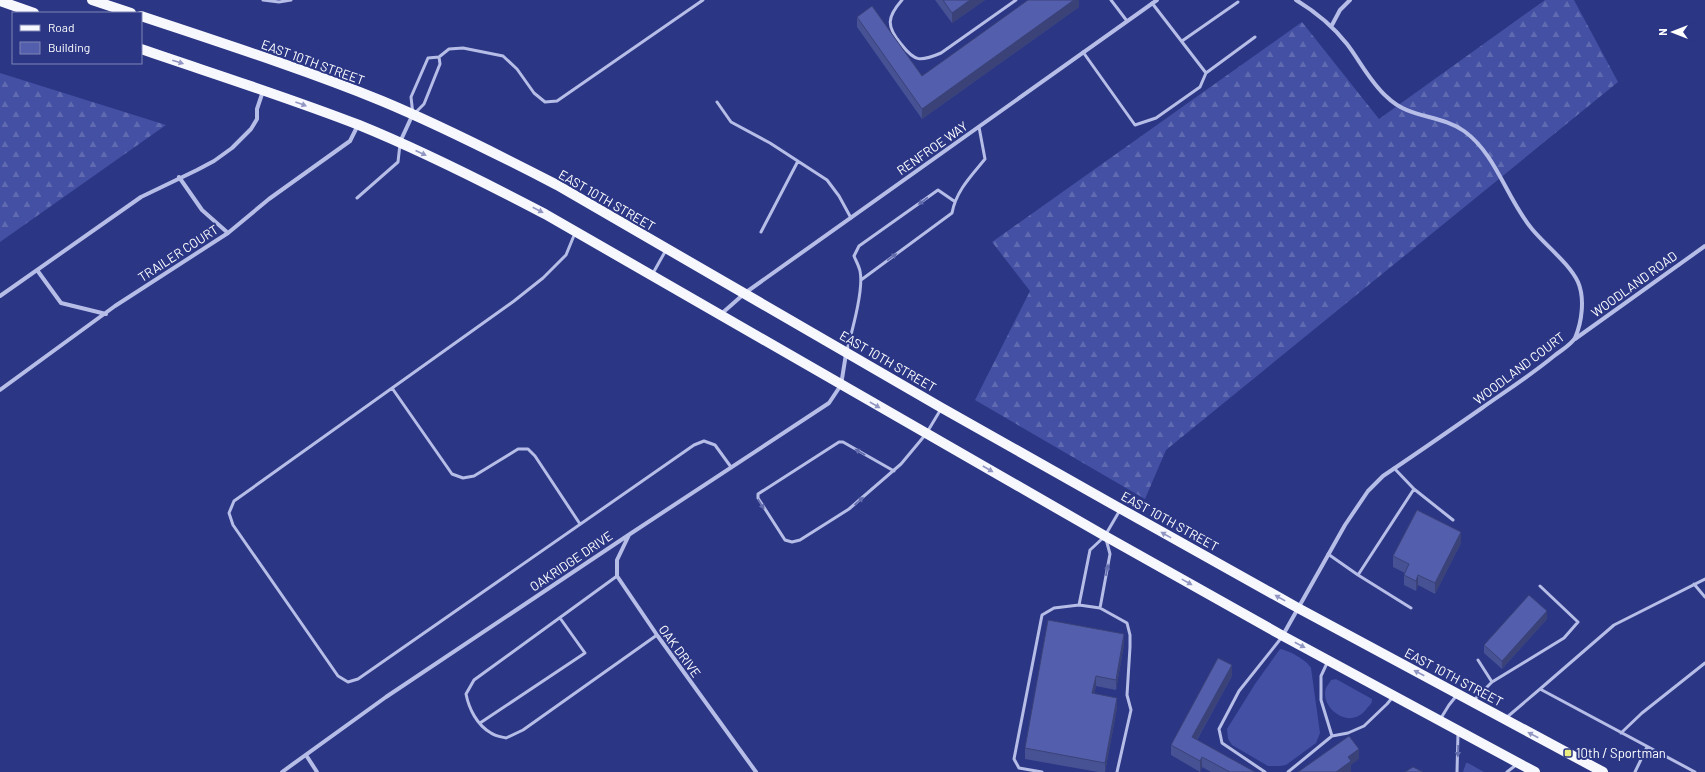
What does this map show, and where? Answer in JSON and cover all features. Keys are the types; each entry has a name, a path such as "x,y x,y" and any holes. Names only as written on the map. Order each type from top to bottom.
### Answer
{"main road":[{"path":"92,0 128,12"},
{"path":"0,1 31,12"},
{"name":"EAST 10TH STREET","path":"142,16 282,63 364,94 413,115 536,174 667,248 942,408 1121,509 1298,608 1603,772"},
{"path":"142,49 264,90 358,125 400,142 495,188 575,231 926,434 1283,636 1535,772"}],"street":[{"name":"RENFROE WAY","path":"720,315 745,293 1157,0"},
{"name":"WOODLAND COURT","path":"1283,636 1345,525 1368,491 1383,476 1537,370 1574,339 1582,310 1581,294 1578,283 1570,270 1521,216 1495,168 1473,138 1461,129 1448,123 1412,113 1392,102 1376,86 1347,44 1332,26 1315,12 1296,0"},
{"path":"1332,26 1340,10 1350,0"},
{"path":"0,296 141,197 214,161 232,148 251,129 256,119 257,109 264,90"},
{"path":"400,142 413,115"},
{"name":"TRAILER COURT","path":"0,390 116,306 228,233 269,199 350,141 358,125"},
{"path":"179,178 202,210 228,233"},
{"name":"WOODLAND ROAD","path":"1574,339 1705,246"},
{"path":"37,270 61,303 106,314"},
{"name":"OAKRIDGE DRIVE","path":"282,772 386,697 829,403 842,385 847,352"},
{"path":"617,576 617,560 630,534"},
{"name":"OAK DRIVE","path":"617,576 657,635 756,772"},
{"path":"306,755 317,772"}],"lane":[{"path":"263,0 278,2 291,0"},
{"path":"413,115 411,97 428,58 439,57 449,49 463,48 503,56 517,69 534,93 545,102 557,102 703,0"},
{"path":"902,0 890,16 890,26 892,33 910,56 918,59 929,58 941,53 1016,0"},
{"path":"1111,0 1127,21"},
{"path":"1182,41 1238,2"},
{"path":"1152,3 1206,73"},
{"path":"1084,52 1135,125 1156,118 1200,86 1206,73 1255,37"},
{"path":"413,115 424,104 440,64 439,57"},
{"path":"718,102 731,122 770,143 826,180 839,196 851,218"},
{"path":"861,280 952,214 954,201 965,184 985,159 979,126"},
{"path":"358,198 398,162 400,142"},
{"path":"761,232 798,161"},
{"path":"847,352 861,280 860,270 854,256 859,246 938,190 954,201"},
{"path":"575,231 566,255 543,278 514,301 234,501 229,513 233,525 338,676 348,682 358,679 694,445 704,441 715,445 731,467"},
{"path":"652,276 667,248"},
{"path":"392,388 452,474 463,478 474,476 518,449 528,449 535,456 580,524"},
{"path":"894,471 843,442 839,442 758,494 758,498 785,540 792,542 800,540 839,517 894,471 926,434 942,408"},
{"path":"1394,468 1414,489 1454,520"},
{"path":"1358,575 1414,489"},
{"path":"1079,605 1090,550 1105,536 1121,509"},
{"path":"1100,608 1110,554 1105,536"},
{"path":"1328,554 1358,575 1411,608"},
{"path":"617,576 474,680 466,694 468,705 480,723 491,733 506,738 523,730 657,635"},
{"path":"1505,719 1614,625 1705,579"},
{"path":"1694,584 1705,597"},
{"path":"1472,702 1492,682 1564,638 1578,622 1540,586"},
{"path":"1042,772 1019,768 1014,759 1042,616 1054,608 1079,605 1100,608 1127,623 1130,635 1127,695 1131,710 1117,772"},
{"path":"480,723 584,653 560,618"},
{"path":"1265,772 1222,743 1219,729 1239,691 1283,636"},
{"path":"1329,660 1320,676 1321,700 1332,736"},
{"path":"1478,660 1492,682"},
{"path":"1621,733 1642,713 1705,663"},
{"path":"1540,689 1695,772"},
{"path":"1440,720 1458,694"},
{"path":"1288,772 1332,736 1348,733 1364,726 1387,704 1394,695"},
{"path":"1457,772 1458,730"},
{"path":"1635,772 1647,747"},
{"path":"1507,772 1519,763"}],"green space":[{"path":"1545,0 1574,0 1618,82 1166,450 1145,499 975,400 1030,291 992,242 1302,22 1379,119"},
{"path":"0,73 166,125 0,242"},
{"path":"1280,649 1297,656 1306,662 1311,668 1320,733 1316,743 1286,765 1268,766 1232,745 1228,739 1227,729 1255,684"},
{"path":"1336,679 1372,699 1371,704 1361,714 1353,718 1345,718 1332,710 1327,703 1325,696 1326,688 1331,680"},
{"path":"1466,763 1468,763 1484,772 1463,772"}],"building":[{"path":"943,0 970,0 952,13"},
{"path":"1028,0 1074,0 922,109 857,17 872,6 922,76"},
{"path":"1417,510 1461,532 1435,583 1418,575 1416,581 1404,575 1409,564 1393,556"},
{"path":"1529,595 1547,611 1502,661 1484,645"},
{"path":"1048,620 1124,634 1116,680 1096,676 1092,693 1117,698 1105,763 1025,748"},
{"path":"1218,658 1232,665 1192,737 1255,772 1230,772 1202,757 1200,761 1171,745"},
{"path":"1349,736 1359,749 1348,757 1351,761 1336,772 1298,772"},
{"path":"1413,767 1423,772 1405,772"}],"place":[{"name":"10th / Sportman","path":"1568,753"}]}
